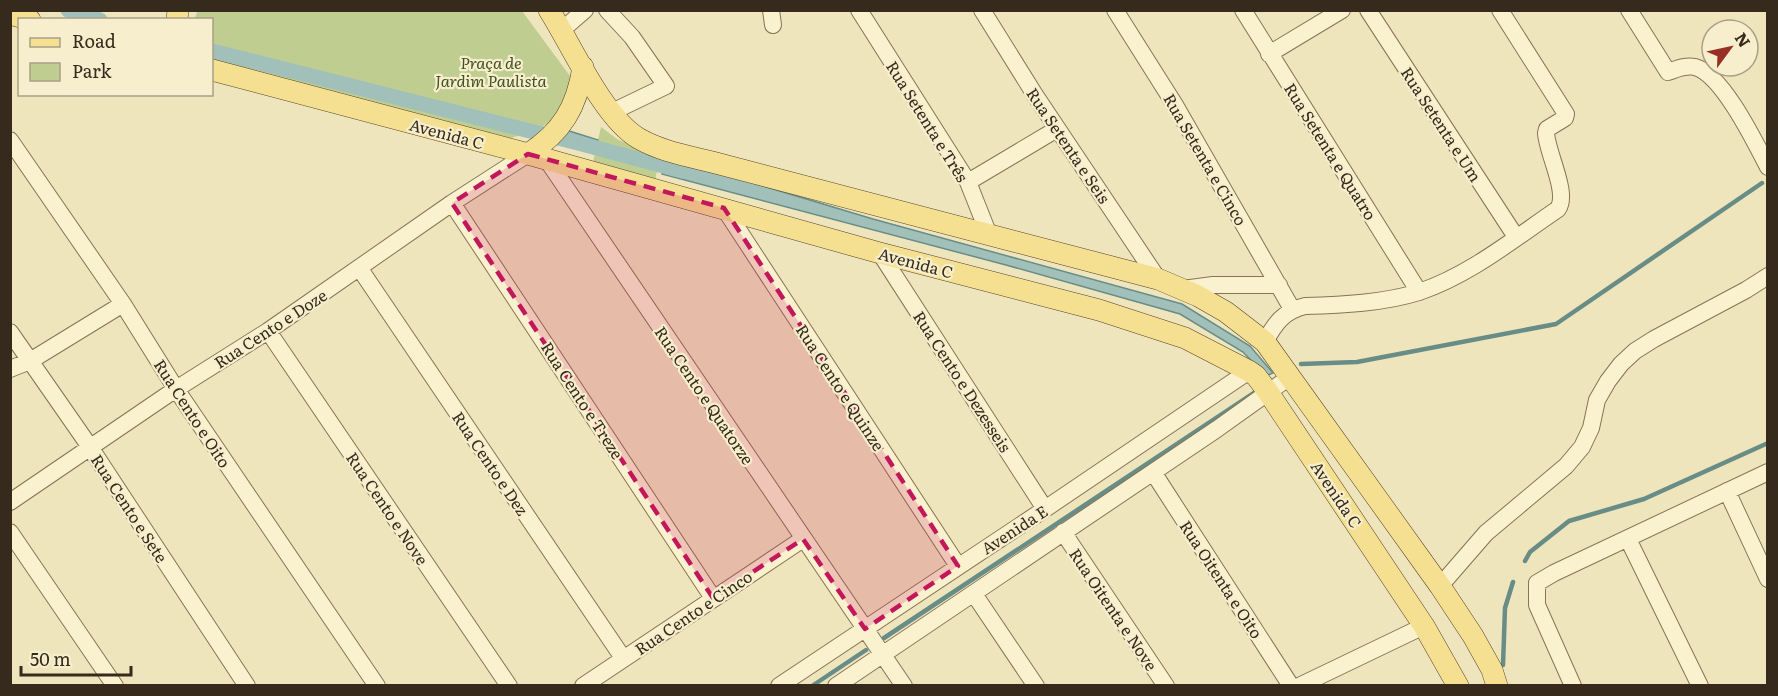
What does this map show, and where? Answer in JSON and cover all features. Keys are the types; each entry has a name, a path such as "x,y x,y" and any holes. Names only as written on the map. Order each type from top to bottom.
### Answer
{"main road":[{"name":"Avenida C","path":"549,10 606,107 638,138 661,148 1158,279 1183,289 1226,312 1265,342 1291,376 1440,586 1473,636 1492,670 1497,686"},
{"path":"541,151 563,123 576,100 583,67"},
{"name":"Avenida C","path":"213,70 541,151 724,208 880,253 1099,310 1185,338 1249,370 1256,376 1390,573 1424,626 1458,686"},
{"path":"1390,573 1416,555"}],"street":[{"path":"562,30 585,10"},
{"path":"606,107 666,86 632,36 607,10"},
{"name":"Rua Setenta e Três","path":"859,10 968,182 989,235"},
{"name":"Rua Setenta e Seis","path":"982,10 1057,129 1158,279"},
{"name":"Rua Setenta e Cinco","path":"1115,10 1175,105 1292,309"},
{"name":"Rua Setenta e Quatro","path":"1243,10 1419,292"},
{"path":"1269,54 1342,10"},
{"name":"Rua Setenta e Um","path":"1368,10 1516,237"},
{"path":"1265,342 1274,326 1292,309 1419,292 1458,274 1558,209 1562,204 1546,134 1547,129 1565,118 1566,114 1500,10"},
{"path":"1629,10 1668,72 1683,67 1694,67 1704,71 1715,81 1746,126 1767,167"},
{"path":"968,182 1057,129"},
{"name":"Rua Cento e Oito","path":"10,140 123,304 176,389 376,686"},
{"name":"Rua Cento e Doze","path":"10,501 176,389 268,332 452,202 541,151"},
{"name":"Rua Cento e Quatorze","path":"541,151 904,686"},
{"name":"Rua Cento e Treze","path":"452,202 713,598"},
{"name":"Rua Cento e Quinze","path":"724,208 958,566"},
{"name":"Rua Cento e Dezesseis","path":"880,253 1046,509"},
{"name":"Rua Cento e Dez","path":"360,268 623,658"},
{"path":"1440,586 1486,533 1566,466 1582,447 1591,428 1597,400 1608,381 1635,351 1767,276"},
{"path":"1183,289 1213,285 1279,285"},
{"path":"10,369 30,361 123,304"},
{"name":"Rua Cento e Sete","path":"10,332 90,447 248,686"},
{"name":"Rua Cento e Nove","path":"268,332 508,686"},
{"name":"Avenida E","path":"778,686 1046,509 1249,370"},
{"name":"Avenida E","path":"836,686 1217,429 1291,376"},
{"name":"Rua Oitenta e Oito","path":"1153,472 1291,686"},
{"path":"1573,686 1537,605 1535,596 1537,583 1767,472"},
{"path":"1727,491 1767,579"},
{"path":"10,532 115,686"},
{"name":"Rua Oitenta e Nove","path":"1063,532 1166,686"},
{"name":"Rua Cento e Cinco","path":"583,686 802,538"},
{"path":"1628,539 1700,686"},
{"path":"974,594 1036,686"},
{"path":"1299,686 1424,626"}],"highlighted area":[{"path":"528,154 724,208 958,566 865,629 803,539 713,598 452,203"}],"green space":[{"name":"Praça de Jardim Paulista","path":"198,10 522,11 570,76 570,94 558,114 540,129 511,138 371,104 213,61 213,18 195,18"},
{"path":"601,127 617,139 660,159 655,180 593,162"}],"water":[{"path":"563,129 598,140 595,154 559,143"},
{"path":"667,157 873,219 1182,304 1250,346 1273,373 1266,376 1243,352 1180,314 1006,265 662,174"}],"waterway":[{"path":"68,10 94,18"},
{"path":"213,51 682,171"},
{"path":"1301,364 1357,362 1556,324 1762,183"},
{"path":"884,638 1257,391"},
{"path":"1525,561 1530,552 1569,521 1644,499 1768,443"},
{"path":"1503,665 1505,608 1513,582"},
{"path":"812,686 866,650"}]}
